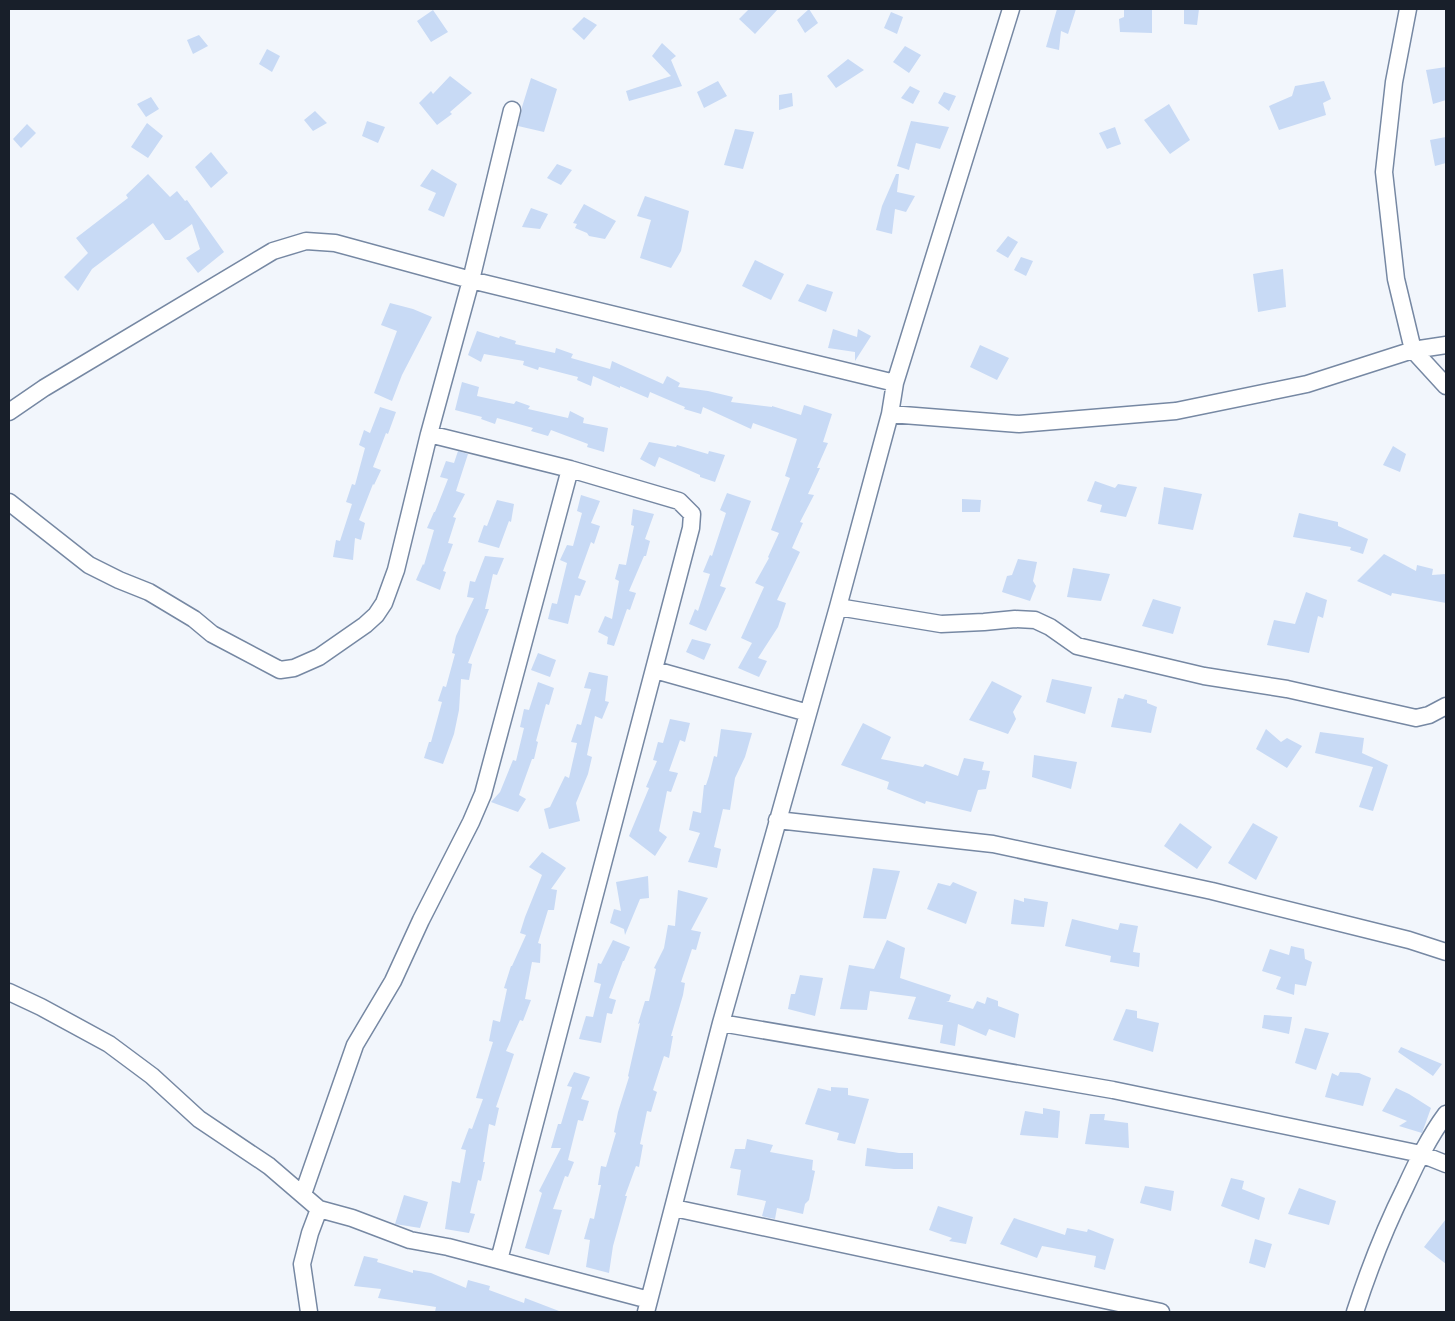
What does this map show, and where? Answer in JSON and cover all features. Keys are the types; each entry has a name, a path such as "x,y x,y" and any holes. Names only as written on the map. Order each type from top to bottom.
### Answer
{"street":[{"path":"9,992 109,1044 152,1076 198,1119 269,1166 319,1209 352,1218 410,1240 448,1247 499,1260 648,1306 721,1024 890,414 895,383 1011,9"},
{"path":"1408,9 1394,82 1384,172 1396,278 1413,350 1446,386"},
{"path":"9,502 89,565 118,580 148,592 194,619 212,634 280,670 294,668 319,657 365,625 376,615 384,603 396,570 429,434 471,280 512,110"},
{"path":"9,412 44,388 273,251 306,241 335,243 471,280 895,383"},
{"path":"890,414 1019,424 1176,411 1306,384 1413,350 1446,345"},
{"path":"429,434 570,469 679,501 692,514 691,528 655,670 499,1260"},
{"path":"303,1194 355,1045 393,980 483,794 570,469"},
{"path":"838,607 941,624 1015,618 1036,620 1078,646 1204,676 1286,689 1416,718 1429,715 1446,706"},
{"path":"655,670 808,713"},
{"path":"777,820 993,844 1212,891 1409,940 1446,952"},
{"path":"721,1024 1113,1090 1421,1154 1446,1164"},
{"path":"1355,1312 1370,1267 1421,1154 1446,1114"},
{"path":"674,1208 1162,1312"},
{"path":"309,1312 302,1264 310,1232 319,1209"}],"building":[{"path":"749,9 778,9 755,34 739,19"},
{"path":"809,9 818,23 805,33 797,20"},
{"path":"1057,9 1076,9 1068,34 1061,31 1059,50 1046,47"},
{"path":"1124,9 1152,9 1152,33 1120,32 1119,19 1124,17"},
{"path":"1184,9 1199,9 1197,25 1184,24"},
{"path":"433,10 448,32 431,42 417,21"},
{"path":"891,12 903,17 897,34 884,28"},
{"path":"584,17 597,25 584,40 572,29"},
{"path":"199,35 208,46 193,54 187,40"},
{"path":"662,43 676,56 671,60 682,86 629,101 626,91 671,76 652,56"},
{"path":"905,46 921,55 909,73 893,62"},
{"path":"267,49 280,56 272,72 259,64"},
{"path":"848,59 864,70 836,88 827,76"},
{"path":"1446,67 1446,100 1433,104 1426,70"},
{"path":"450,76 472,93 450,112 452,114 437,125 419,103 431,91 433,94"},
{"path":"531,78 557,89 544,132 518,126"},
{"path":"718,81 727,96 704,108 697,92"},
{"path":"1324,81 1331,99 1323,103 1326,115 1279,130 1269,106 1292,96 1295,86"},
{"path":"910,86 920,91 913,104 901,98"},
{"path":"944,92 956,96 949,111 938,103"},
{"path":"792,93 793,106 779,110 779,95"},
{"path":"151,97 159,109 146,117 137,104"},
{"path":"1169,104 1190,140 1170,154 1144,120"},
{"path":"315,111 327,123 313,131 304,120"},
{"path":"367,121 385,127 378,143 362,136"},
{"path":"911,121 949,127 940,149 916,143 909,170 897,166"},
{"path":"147,123 163,136 148,158 131,147"},
{"path":"27,124 36,133 21,148 13,139"},
{"path":"1115,127 1121,144 1107,149 1099,133"},
{"path":"735,129 754,132 743,169 724,165"},
{"path":"1446,137 1446,163 1435,166 1430,140"},
{"path":"211,152 228,173 211,188 195,167"},
{"path":"557,164 572,170 561,185 547,178"},
{"path":"432,169 457,184 444,217 428,210 436,193 420,186"},
{"path":"148,174 170,197 177,191 185,201 187,200 224,252 198,273 186,258 200,249 192,224 170,240 165,240 153,223 92,269 78,291 64,277 88,253 76,238 128,198 126,195"},
{"path":"896,174 899,174 897,192 915,196 906,212 895,209 892,234 876,230 882,206"},
{"path":"645,196 689,211 681,251 671,268 640,258 651,220 637,216"},
{"path":"584,204 616,221 605,239 589,236 587,233 575,228 577,224 573,223"},
{"path":"531,208 548,214 540,229 522,227"},
{"path":"1008,236 1018,242 1008,258 996,251"},
{"path":"1021,257 1033,261 1026,276 1014,270"},
{"path":"755,260 784,274 771,300 742,286"},
{"path":"1283,269 1286,307 1258,312 1253,274"},
{"path":"807,284 833,292 826,312 798,301"},
{"path":"390,303 413,309 432,317 402,375 392,401 374,393 397,331 381,325"},
{"path":"833,329 857,337 858,329 871,336 855,361 855,352 828,348"},
{"path":"477,331 516,341 515,344 555,353 556,348 573,354 571,358 610,369 612,361 663,384 667,376 680,383 678,387 733,397 731,402 772,406 801,415 804,405 832,414 823,442 828,443 817,468 820,468 808,494 814,495 800,522 803,523 792,548 800,552 777,600 786,603 778,627 758,658 767,661 759,677 738,668 752,643 741,638 764,587 755,583 769,558 779,533 771,530 790,478 785,476 797,439 753,423 751,429 703,407 701,414 684,409 685,407 650,392 648,398 593,376 591,386 577,380 578,377 539,367 538,370 523,365 524,361 484,354 481,362 468,355"},
{"path":"980,345 1009,358 997,380 970,367"},
{"path":"462,382 479,387 477,396 514,404 516,401 530,406 528,409 568,418 570,411 584,418 583,423 608,428 604,452 587,447 588,444 551,430 548,436 531,431 533,428 497,418 495,424 481,419 482,417 455,410"},
{"path":"380,407 396,412 373,467 381,470 373,484 359,520 365,523 361,540 355,538 353,560 333,557 336,540 340,541 352,504 346,502 352,484 355,485 365,448 359,445 364,430 370,433"},
{"path":"649,442 676,447 677,445 708,454 709,451 725,455 715,482 700,477 700,475 659,457 655,467 640,459"},
{"path":"1393,446 1406,454 1400,472 1383,465"},
{"path":"458,451 468,454 456,491 465,494 453,517 456,518 448,543 453,544 443,571 446,572 440,590 416,580 424,565 434,530 427,528 448,479 440,477 446,461 454,463"},
{"path":"1095,481 1115,488 1118,484 1137,487 1126,517 1100,512 1102,505 1087,501"},
{"path":"1164,487 1202,494 1193,530 1158,524"},
{"path":"727,493 751,501 720,586 726,588 706,631 689,624 695,609 698,611 710,574 703,572 710,555 712,556 726,513 720,510"},
{"path":"581,495 600,501 591,523 600,526 594,544 591,542 578,578 586,581 580,596 575,595 568,624 548,619 552,603 557,604 567,563 560,560 567,545 573,546 582,513 577,511"},
{"path":"962,499 981,500 980,512 962,512"},
{"path":"497,500 514,504 511,522 509,521 499,548 478,542 484,525 487,526"},
{"path":"633,509 654,514 645,539 650,541 646,556 644,556 629,591 636,593 630,610 627,609 614,646 607,644 608,637 598,632 605,616 612,619 619,581 615,579 619,564 626,565 634,526 631,525"},
{"path":"1299,513 1338,522 1338,526 1368,539 1363,554 1350,550 1351,547 1293,537"},
{"path":"1384,554 1416,571 1417,565 1433,569 1432,575 1446,574 1446,603 1392,593 1391,596 1357,581"},
{"path":"485,556 504,558 497,575 493,574 485,609 489,609 468,663 472,664 469,680 461,679 459,710 454,734 443,764 424,758 429,742 431,742 442,702 438,701 443,686 446,687 455,654 452,653 456,636 474,598 467,597 470,581 475,582"},
{"path":"1018,559 1037,562 1033,581 1036,586 1030,601 1002,592 1007,576 1012,575"},
{"path":"1073,568 1110,574 1101,601 1067,597"},
{"path":"1306,592 1327,600 1323,618 1318,616 1309,653 1267,645 1274,620 1295,624"},
{"path":"1153,599 1181,607 1173,634 1142,626"},
{"path":"692,639 711,644 704,660 686,652"},
{"path":"538,653 556,660 550,677 531,670"},
{"path":"589,672 608,676 605,701 609,702 602,719 595,716 587,755 592,757 588,774 576,803 580,821 549,829 544,809 550,807 565,776 569,778 577,743 571,742 577,724 581,725 591,689 584,688"},
{"path":"1052,679 1092,687 1085,714 1046,702"},
{"path":"992,681 1022,696 1013,712 1016,719 1008,734 969,720"},
{"path":"538,682 554,688 549,705 546,704 536,741 538,742 534,759 532,759 519,795 526,799 518,812 491,802 500,792 513,760 516,761 524,728 520,727 524,709 529,710"},
{"path":"1125,694 1147,700 1147,703 1157,707 1151,733 1111,727 1118,698 1123,699"},
{"path":"670,719 690,723 685,742 680,740 669,771 678,773 671,792 667,791 659,831 667,837 655,856 629,836 649,788 646,787 657,761 653,760 658,742 663,743"},
{"path":"863,723 891,737 881,759 923,767 925,764 958,776 964,758 984,762 982,770 990,771 986,789 978,790 971,812 926,801 925,804 887,789 889,782 841,765"},
{"path":"721,729 752,733 745,757 735,778 730,810 723,809 714,847 721,849 717,868 688,862 700,833 689,830 693,811 701,813 704,785 706,785 714,756 717,757"},
{"path":"1266,729 1281,742 1287,738 1302,746 1287,768 1256,749"},
{"path":"1320,732 1364,738 1362,753 1388,765 1373,811 1359,807 1373,767 1315,753"},
{"path":"1034,755 1077,762 1071,789 1032,777"},
{"path":"1180,823 1212,847 1197,869 1164,846"},
{"path":"1253,823 1278,837 1256,880 1228,863"},
{"path":"542,852 566,868 551,889 557,890 554,910 548,910 538,943 541,944 540,963 532,962 525,999 531,1000 523,1021 520,1020 506,1051 514,1054 496,1107 499,1108 495,1126 489,1124 483,1162 485,1162 481,1181 478,1180 470,1213 475,1214 469,1233 445,1229 452,1181 460,1183 466,1150 461,1149 469,1128 472,1129 483,1099 476,1098 493,1042 489,1041 493,1020 500,1022 507,989 504,988 511,966 526,935 520,933 542,875 529,867"},
{"path":"873,868 900,871 886,919 863,918"},
{"path":"648,876 649,898 640,899 625,935 624,929 610,923 614,909 621,911 616,882"},
{"path":"953,882 977,892 966,924 927,909 938,883 950,886"},
{"path":"678,890 708,898 691,930 701,932 696,950 692,949 681,982 685,983 671,1036 673,1036 669,1058 664,1056 653,1090 657,1092 651,1112 647,1111 640,1144 643,1145 639,1167 636,1166 625,1196 627,1196 613,1246 609,1273 586,1267 590,1240 584,1239 590,1218 594,1219 601,1185 598,1185 601,1166 606,1167 616,1133 614,1132 618,1112 629,1077 640,1023 638,1024 645,1001 649,1001 656,969 654,968 664,948 668,925 675,926"},
{"path":"1024,898 1048,902 1044,927 1011,924 1014,899 1024,902"},
{"path":"1072,919 1118,930 1120,923 1138,926 1133,952 1140,953 1139,967 1110,962 1111,956 1065,946"},
{"path":"613,940 630,947 609,998 616,1000 612,1014 607,1013 601,1043 579,1039 586,1016 593,1017 601,984 594,982 598,963 601,964"},
{"path":"887,940 905,948 900,978 951,995 949,1001 946,1001 973,1009 977,1001 985,1004 987,997 998,1001 998,1006 1019,1014 1015,1038 989,1029 986,1036 958,1024 955,1046 940,1043 943,1025 908,1019 916,997 870,991 867,1010 840,1009 849,965 874,969"},
{"path":"1291,946 1304,949 1305,959 1312,962 1306,986 1295,984 1294,995 1276,989 1281,977 1262,971 1270,949 1289,955"},
{"path":"800,975 823,978 815,1016 788,1009 791,994 795,994"},
{"path":"1126,1009 1137,1011 1137,1018 1159,1023 1153,1052 1113,1040"},
{"path":"1264,1015 1292,1017 1289,1034 1262,1028"},
{"path":"1305,1028 1329,1033 1316,1070 1295,1063"},
{"path":"1401,1047 1442,1064 1433,1076 1398,1052"},
{"path":"574,1072 590,1077 581,1099 589,1101 583,1121 578,1120 568,1160 574,1162 568,1177 565,1176 553,1209 562,1210 549,1255 525,1248 542,1193 539,1191 561,1148 551,1148 558,1124 561,1124 572,1087 567,1086"},
{"path":"1340,1072 1359,1073 1371,1078 1363,1106 1325,1097 1332,1073 1338,1076"},
{"path":"831,1087 848,1088 848,1095 869,1099 855,1144 837,1140 839,1133 805,1124 818,1088 831,1091"},
{"path":"1396,1088 1431,1108 1422,1133 1399,1126 1407,1121 1382,1111"},
{"path":"1043,1108 1060,1111 1058,1138 1020,1135 1025,1111 1043,1114"},
{"path":"1090,1114 1105,1114 1104,1120 1128,1123 1129,1148 1085,1144"},
{"path":"747,1139 773,1145 770,1152 813,1160 812,1170 815,1171 809,1200 805,1204 803,1214 777,1208 775,1219 765,1217 762,1216 766,1201 737,1195 741,1170 730,1168 735,1149 745,1149"},
{"path":"867,1148 899,1153 913,1153 913,1169 865,1166"},
{"path":"1231,1178 1244,1181 1242,1189 1265,1198 1259,1220 1221,1206"},
{"path":"1145,1186 1174,1191 1171,1211 1140,1203"},
{"path":"1299,1188 1336,1201 1329,1225 1288,1214"},
{"path":"404,1195 428,1202 420,1228 395,1224"},
{"path":"938,1206 973,1217 966,1244 949,1241 952,1238 929,1230"},
{"path":"1014,1218 1065,1235 1067,1228 1087,1232 1088,1229 1114,1239 1105,1270 1094,1267 1096,1256 1042,1246 1037,1258 1000,1244"},
{"path":"1446,1219 1446,1264 1424,1247"},
{"path":"1255,1239 1272,1244 1265,1268 1249,1263"},
{"path":"364,1256 378,1259 377,1262 413,1273 413,1270 431,1273 466,1288 468,1280 490,1286 489,1290 524,1303 525,1298 559,1311 435,1312 436,1307 378,1298 381,1289 354,1286"}]}
